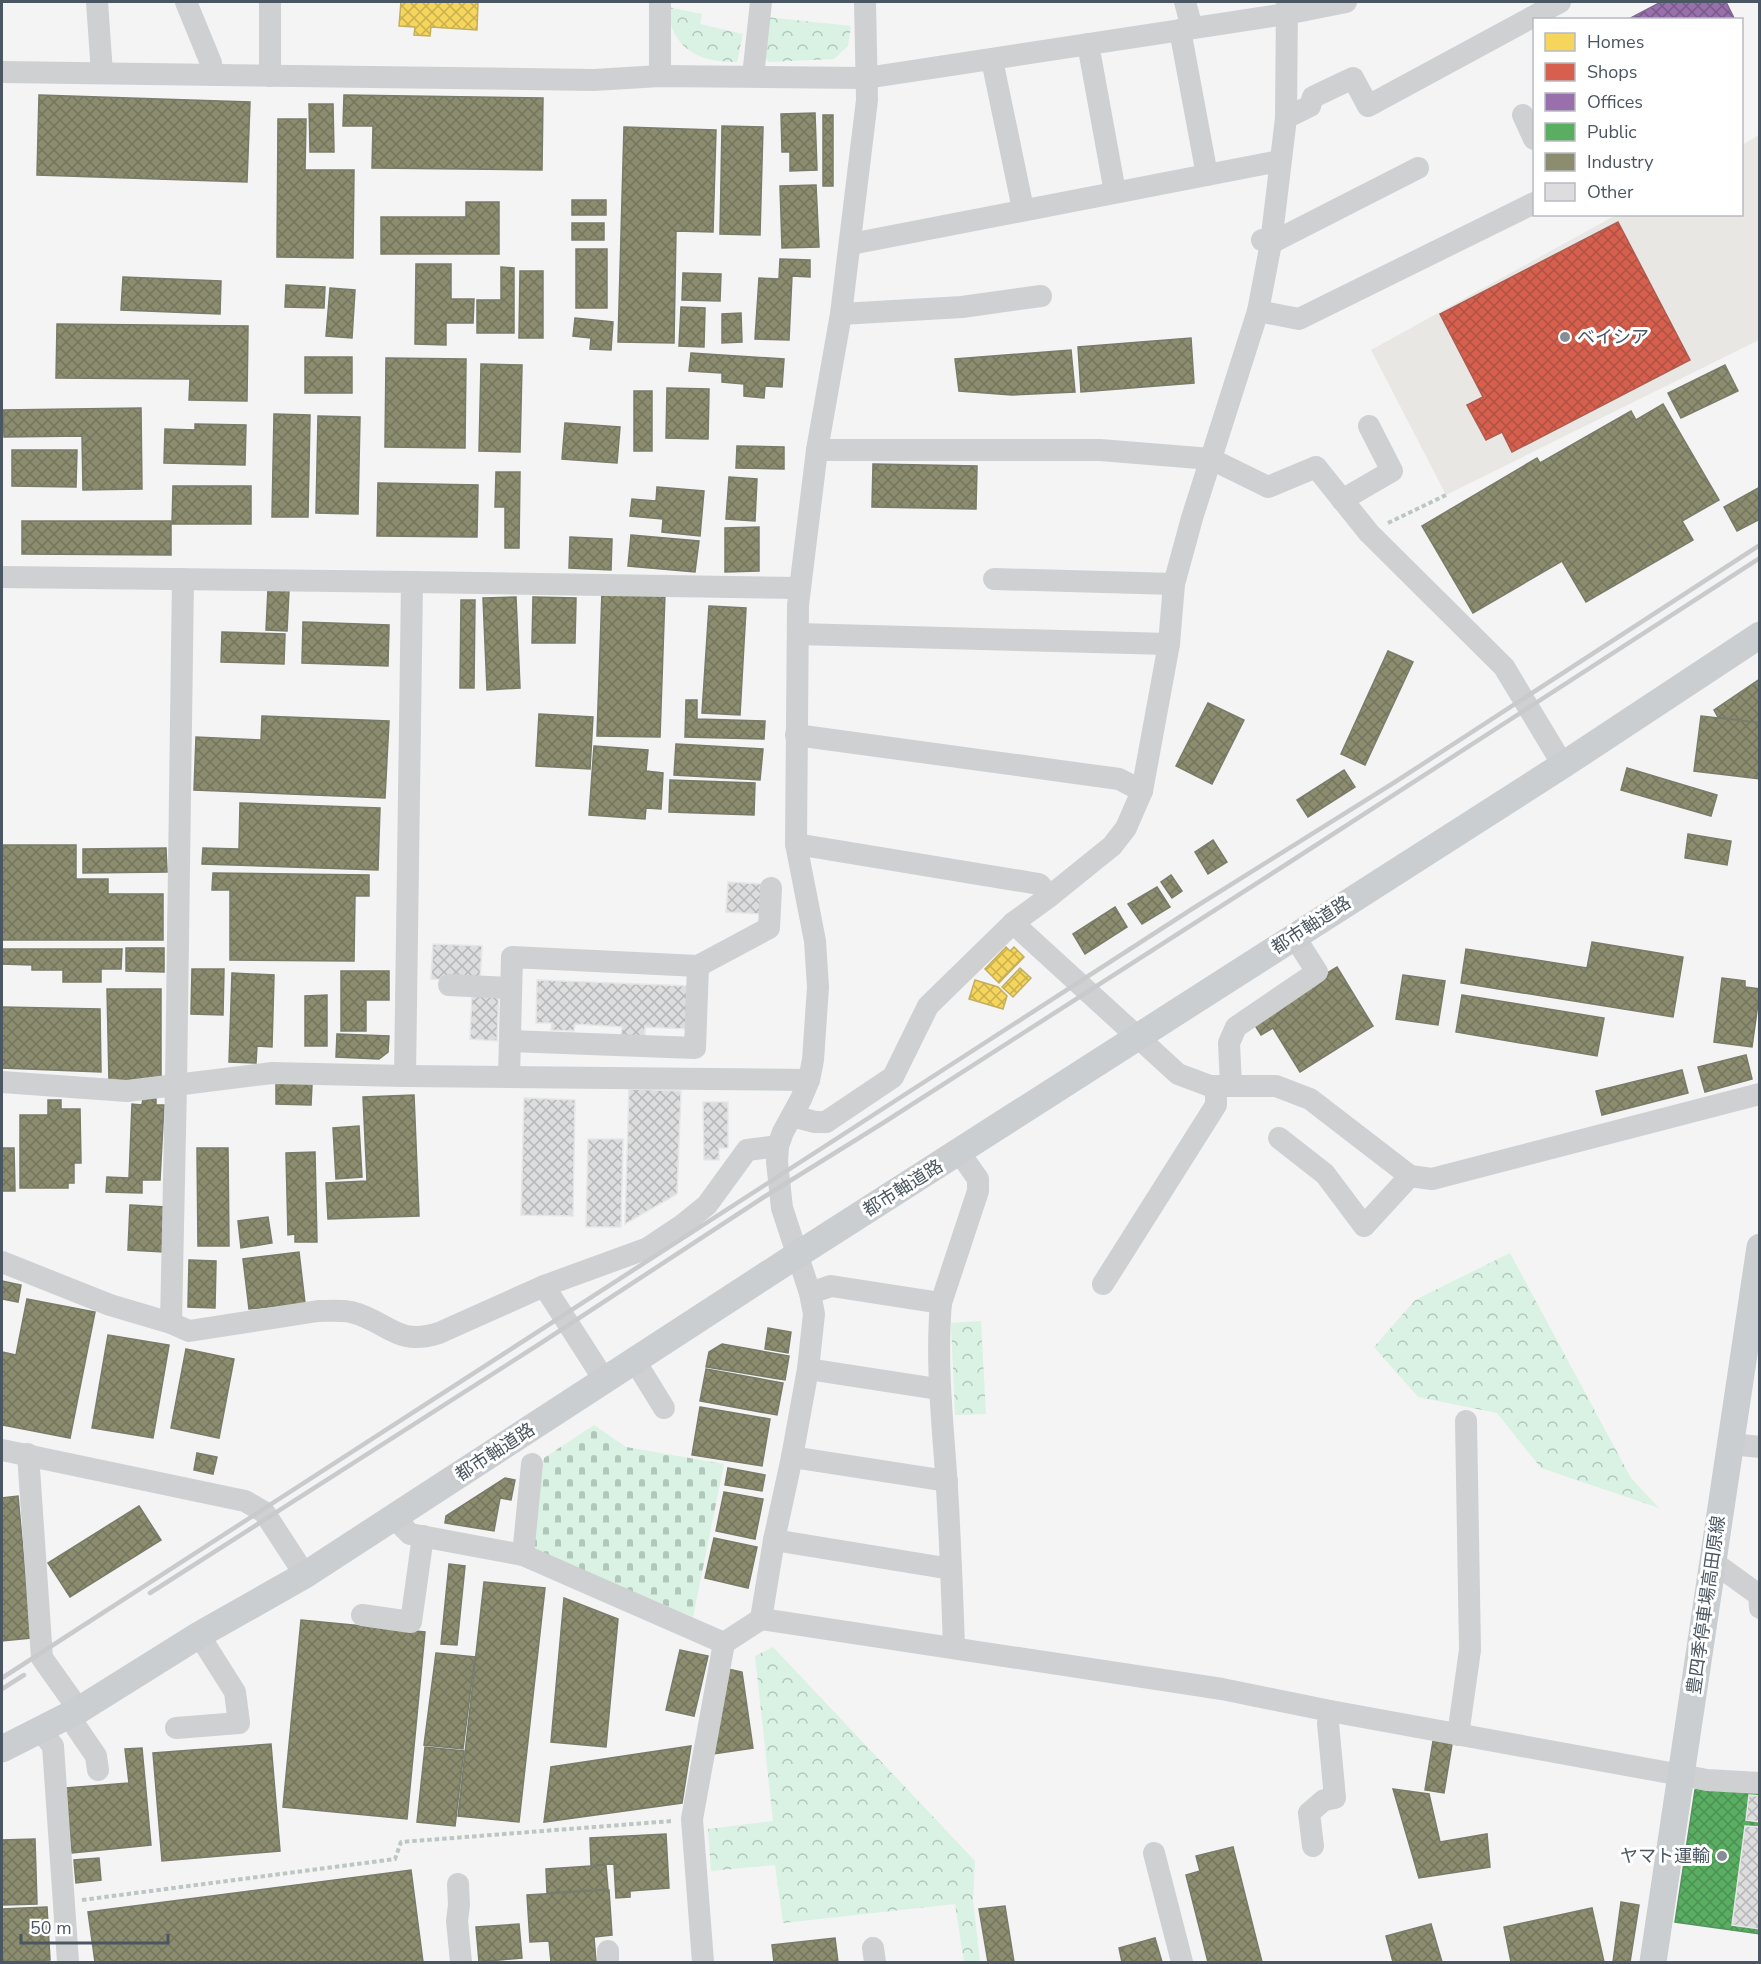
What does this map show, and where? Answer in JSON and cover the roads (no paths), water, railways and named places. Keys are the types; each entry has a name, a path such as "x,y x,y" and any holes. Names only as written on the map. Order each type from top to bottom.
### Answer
{"main road":[{"name":"都市軸道路","path":"2,1749 73,1713 199,1635 305,1575 797,1255 1563,765 1760,635"},
{"name":"豊四季停車場高田原線","path":"1653,1962 1760,1247"},
{"name":"都市軸道路","path":"2,1761 39,1729"}],"street":[{"path":"97,2 102,73"},
{"path":"186,2 211,63 212,75"},
{"path":"270,2 270,76"},
{"path":"660,2 660,76"},
{"path":"753,76 761,2"},
{"path":"761,1619 774,1540 808,1369 814,1314 810,1293 782,1208 777,1162 778,1146 783,1132 809,1080 813,1060 818,987 815,941 796,844 798,605 817,450 842,314 867,100 865,2"},
{"path":"1185,2 1186,29 1207,175"},
{"path":"2,72 594,80 660,76 866,78 1186,29 1287,8 1346,2"},
{"path":"1286,118 1310,106 1313,97 1353,78 1368,106 1560,2"},
{"path":"792,1116 815,1122 826,1122 893,1077 928,1006 1012,923 1112,846 1126,828 1142,791 1169,644 1174,584 1192,518 1258,311 1266,241 1286,118 1287,8"},
{"path":"1088,44 1115,192"},
{"path":"993,60 1023,209"},
{"path":"1523,115 1533,137"},
{"path":"850,244 1279,161"},
{"path":"1266,241 1418,168"},
{"path":"1258,311 1299,319 1533,203"},
{"path":"842,314 962,307 1041,296"},
{"path":"1342,500 1392,471 1369,426"},
{"path":"817,450 1100,450 1212,459 1268,487 1316,468 1369,533 1504,667 1563,765"},
{"path":"2,577 800,588"},
{"path":"171,1323 183,579"},
{"path":"994,579 1174,584"},
{"path":"405,1076 412,582"},
{"path":"798,634 1169,644"},
{"path":"796,735 1119,779 1142,791"},
{"path":"796,844 1039,884 1050,896"},
{"path":"509,1077 512,957 698,966 769,928 771,888"},
{"path":"1012,923 1178,1074 1210,1086 1276,1086 1310,1099 1410,1176 1432,1179 1760,1094"},
{"path":"1103,1284 1216,1105 1224,1086 1229,1043 1236,1027 1317,972 1294,936"},
{"path":"510,1041 695,1048 702,1004 698,966"},
{"path":"449,985 512,988"},
{"path":"2,1082 127,1091 272,1073 809,1080"},
{"path":"1279,1138 1325,1174 1364,1226 1410,1176"},
{"path":"2,1263 110,1305 171,1323 189,1331 336,1310 352,1312 400,1335 424,1338 544,1286 648,1248 681,1226 706,1205 747,1150 778,1146"},
{"path":"954,1647 947,1481 940,1387 940,1303 978,1191 978,1179 959,1152"},
{"path":"544,1286 605,1380"},
{"path":"810,1293 831,1286 940,1303"},
{"path":"634,1361 664,1408"},
{"path":"808,1369 931,1388 940,1387"},
{"path":"1458,1735 1470,1650 1466,1421"},
{"path":"1731,1444 1760,1447"},
{"path":"2,1450 245,1501 264,1512 305,1575"},
{"path":"28,1455 42,1658 96,1756 98,1770"},
{"path":"792,1457 947,1481"},
{"path":"523,1555 532,1464"},
{"path":"393,1517 410,1534 523,1555 724,1642"},
{"path":"362,1616 411,1622 423,1536"},
{"path":"774,1540 951,1569"},
{"path":"1711,1566 1720,1567 1759,1595 1760,1608"},
{"path":"703,1962 692,1819 724,1642 761,1619 1222,1689 1707,1780 1760,1783"},
{"path":"176,1728 239,1723 235,1692 199,1635"},
{"path":"1313,1846 1309,1814 1324,1800 1335,1798 1328,1723 1330,1711"},
{"path":"39,1729 53,1746 68,1962"},
{"path":"1154,1853 1182,1962"},
{"path":"458,1884 457,1921 460,1962"}],"railway":[{"path":"2,1678 1760,545"},
{"path":"150,1593 1760,558"},
{"path":"2,1689 24,1675"}],"place":[{"name":"ベイシア","path":"1565,337"},
{"name":"ヤマト運輸","path":"1722,1856"}]}
